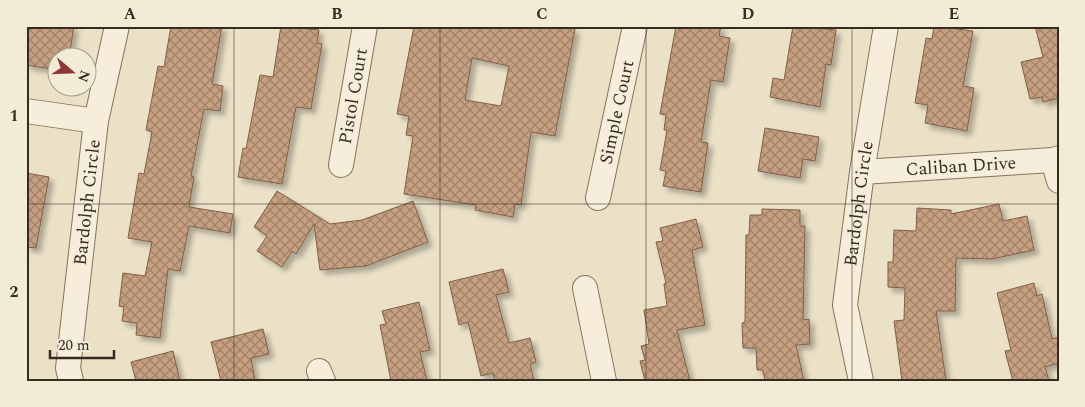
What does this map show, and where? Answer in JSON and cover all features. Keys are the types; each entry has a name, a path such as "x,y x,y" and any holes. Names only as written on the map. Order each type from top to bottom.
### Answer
{"street":[{"name":"Bardolph Circle","path":"71,381 68,368 96,121 117,26"},
{"name":"Pistol Court","path":"341,165 365,26"},
{"name":"Simple Court","path":"598,198 635,26"},
{"name":"Bardolph Circle","path":"862,381 845,305 862,172 886,26"},
{"path":"26,111 96,121"},
{"name":"Caliban Drive","path":"862,172 1057,166"},
{"path":"585,288 604,381"}],"building":[{"path":"29,26 74,26 71,48 48,48 48,68 26,65"},
{"path":"171,26 222,26 212,84 223,86 220,111 204,109 191,176 194,177 189,207 233,214 230,233 189,226 180,271 168,269 160,338 136,335 137,323 122,321 124,307 119,306 123,273 145,276 152,242 128,238 139,173 144,174 152,132 146,130 158,66 164,67"},
{"path":"281,26 319,30 317,43 322,44 311,109 296,107 282,184 238,177 243,148 246,149 260,75 273,77"},
{"path":"414,26 560,26 575,29 555,136 531,132 521,205 515,204 513,217 475,210 476,205 404,194 413,136 406,135 409,116 397,114","holes":["472,58 509,66 501,106 465,100"]},
{"path":"676,26 721,26 719,36 730,38 723,82 711,80 701,142 708,143 701,192 663,186 666,171 660,170 667,130 664,130 666,115 660,114"},
{"path":"793,26 836,30 831,65 826,64 820,107 770,97 773,78 784,80"},
{"path":"934,26 973,31 963,86 974,88 967,131 925,123 928,105 915,103 926,38 932,39"},
{"path":"1035,26 1059,26 1059,98 1043,102 1042,97 1030,99 1021,62 1043,57"},
{"path":"765,128 819,137 815,161 803,159 800,178 758,171"},
{"path":"26,173 49,177 36,248 26,247"},
{"path":"277,191 330,224 362,220 413,201 428,242 366,266 320,270 314,224 296,254 292,251 282,267 257,251 267,236 254,227"},
{"path":"999,204 1003,221 1027,216 1034,250 992,259 956,258 955,311 936,311 946,381 902,381 894,321 904,320 905,288 888,287 888,262 893,262 894,230 916,231 917,208 951,210 951,214"},
{"path":"762,209 800,210 800,226 805,226 803,320 809,319 810,344 796,345 804,381 765,381 763,370 757,370 756,348 743,348 742,323 745,322 746,235 749,235 750,215 762,215"},
{"path":"696,219 703,247 692,250 705,325 677,330 690,381 645,381 640,361 645,360 641,346 649,344 644,310 667,306 664,284 666,283 656,242 663,241 660,228"},
{"path":"503,269 509,292 496,295 509,343 530,338 536,362 530,364 534,381 495,381 493,373 481,376 468,322 459,325 449,282"},
{"path":"1034,283 1037,296 1042,294 1052,339 1059,337 1059,363 1045,367 1049,381 1013,381 1005,351 1011,350 997,293"},
{"path":"419,302 430,350 420,352 427,381 391,381 380,325 386,324 382,311"},
{"path":"263,329 269,354 251,358 255,381 221,381 211,342"},
{"path":"173,351 180,381 136,381 131,362"}]}
